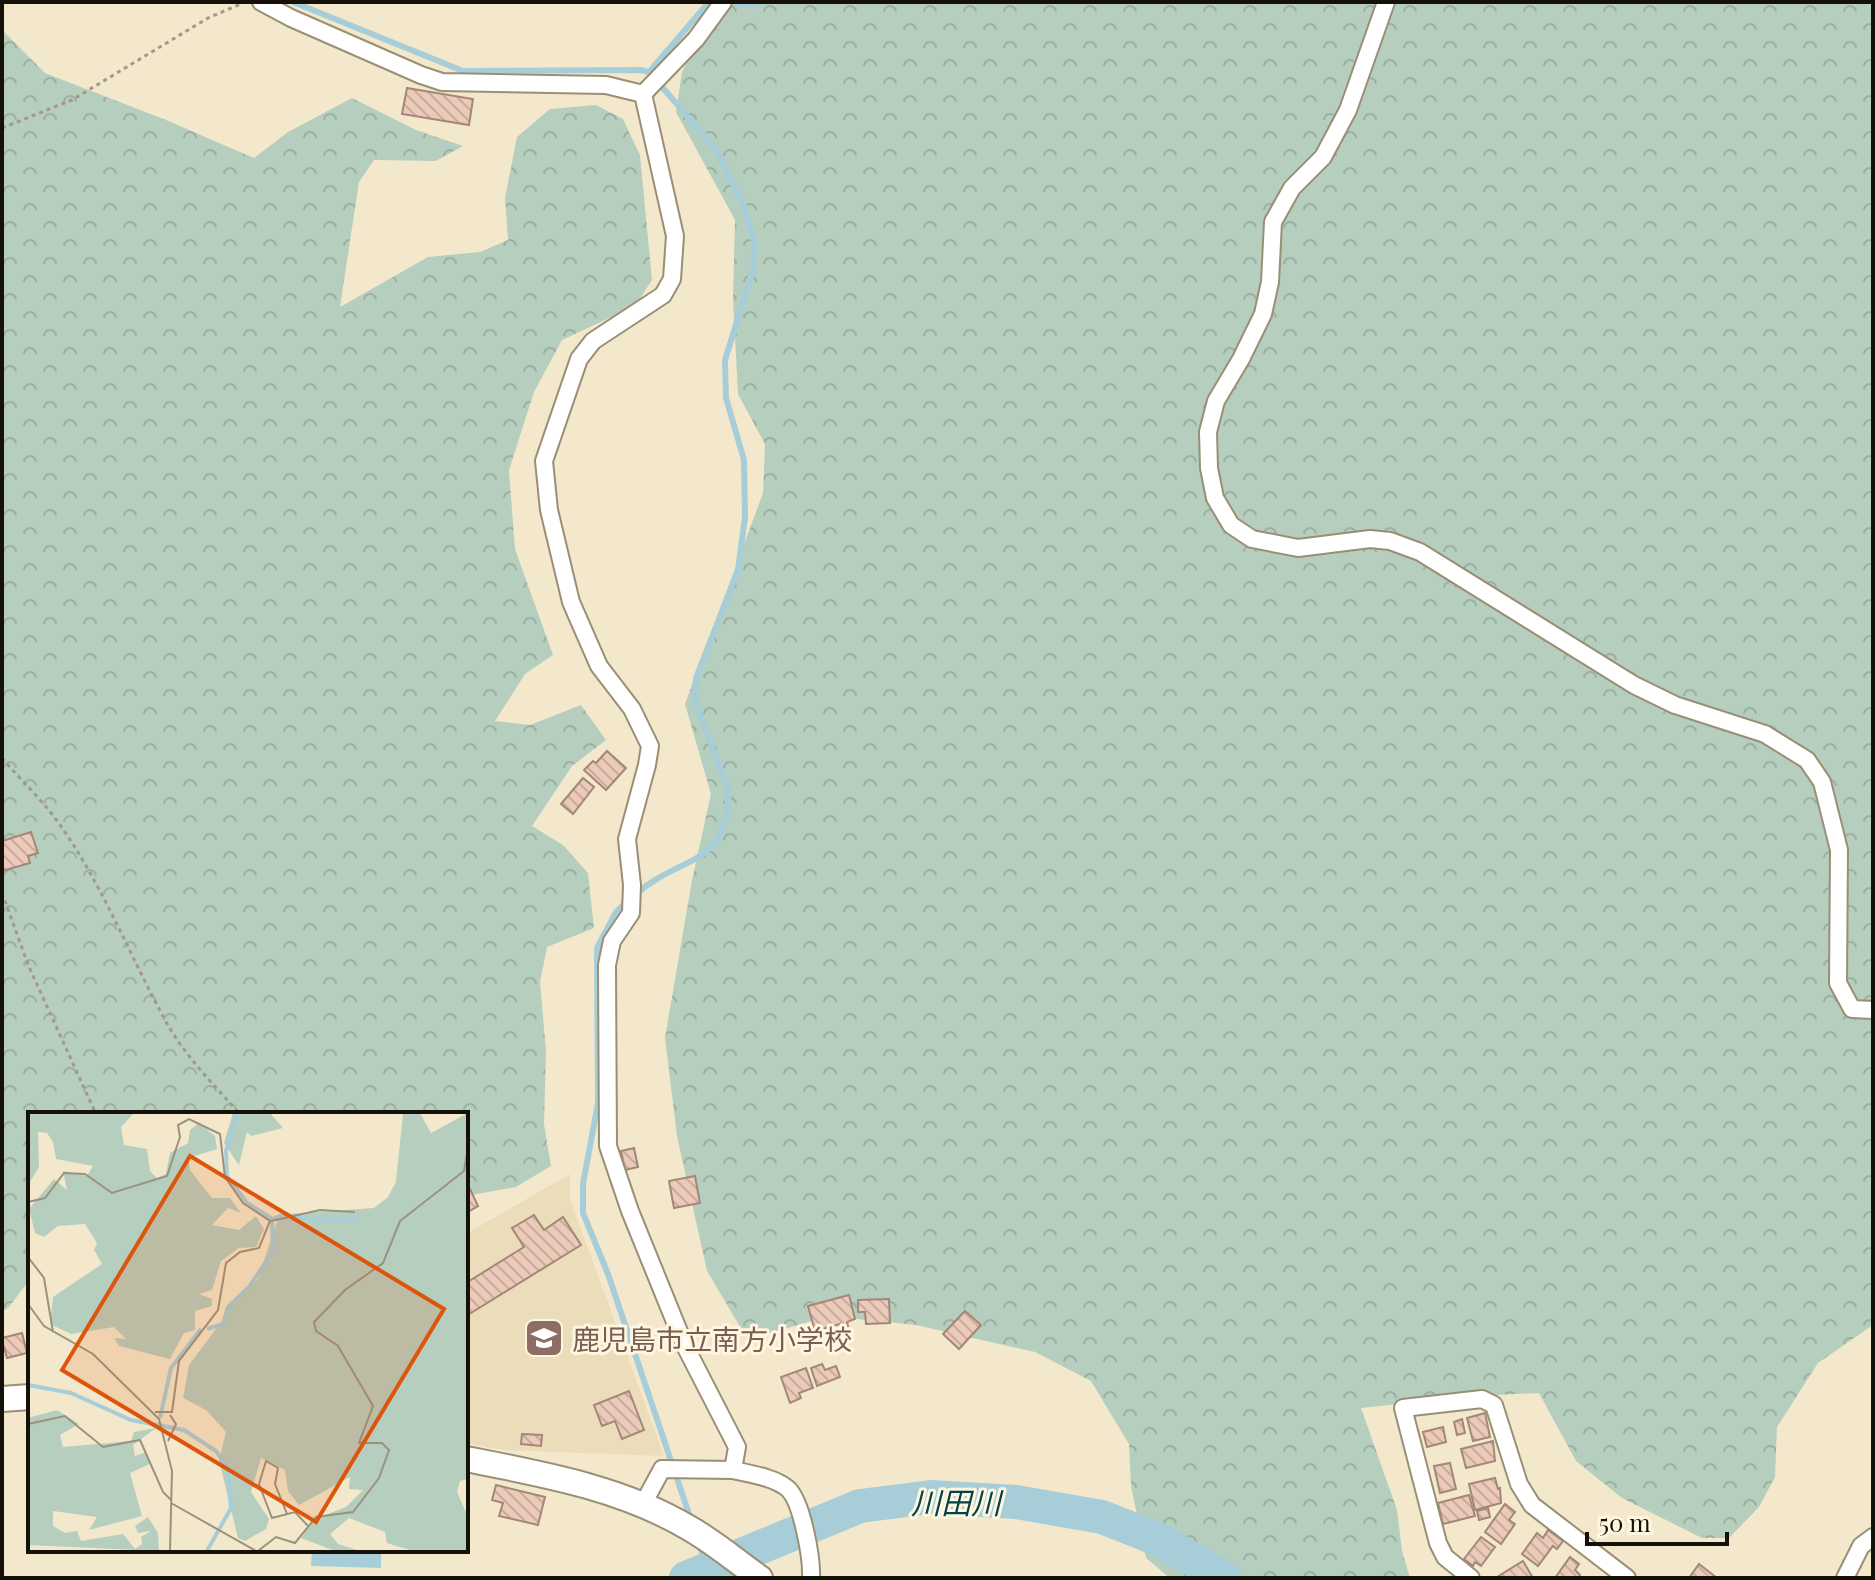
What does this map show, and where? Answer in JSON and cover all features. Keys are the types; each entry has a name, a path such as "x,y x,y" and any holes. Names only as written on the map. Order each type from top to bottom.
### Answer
{"main road":[{"path":"2,1399 28,1397"},
{"path":"468,1459 565,1478 642,1506 689,1528 760,1578"}],"street":[{"path":"261,2 291,18 442,82 606,85 652,84 696,39 723,2"},
{"path":"1386,2 1348,110 1323,157 1292,188 1273,222 1270,282 1263,314 1216,401 1208,432 1209,468 1215,498 1231,525 1252,539 1298,548 1370,539 1390,541 1420,552 1634,685 1675,705 1765,734 1807,760 1822,782 1839,850 1838,983 1852,1009 1873,1010"},
{"path":"652,84 675,236 672,279 663,295 648,308 593,341 579,359 544,461 549,510 571,602 599,666 632,709 650,746 627,839 632,885 631,913 612,941 607,965 608,1146 630,1211 684,1344 737,1447 733,1470"},
{"path":"1471,1578 1445,1557 1438,1543 1403,1408 1482,1399 1494,1405 1519,1484 1532,1505 1627,1578"},
{"path":"642,1506 662,1469 733,1470 763,1477 787,1488 796,1499 812,1572"},
{"path":"1845,1578 1861,1546 1873,1537"}],"path":[{"path":"2,128 72,100 208,18 246,2"},
{"path":"2,758 62,830 138,964 164,1019 191,1059 238,1112"},
{"path":"2,893 29,967 95,1112"}],"shaded area":[{"name":"鹿児島市立南方小学校","path":"570,1174 570,1199 664,1456 504,1450 468,1443 468,1233"}],"green space":[{"path":"716,2 1873,2 1873,1325 1818,1363 1777,1427 1775,1477 1759,1507 1729,1538 1702,1538 1622,1498 1576,1461 1539,1393 1476,1396 1361,1408 1397,1510 1402,1551 1410,1578 1170,1578 1146,1558 1131,1486 1129,1444 1091,1381 1035,1352 916,1325 828,1316 748,1340 707,1271 677,1136 665,1038 692,880 711,794 685,704 763,493 765,444 738,394 733,299 735,220 676,112 682,72"},
{"path":"2,30 45,73 254,158 288,132 352,98 416,130 463,146 436,161 374,160 359,182 340,307 428,257 480,252 508,240 505,198 517,137 550,109 596,105 623,119 640,155 652,280 635,306 562,340 534,392 509,470 515,549 553,655 525,674 495,721 530,725 581,705 606,740 572,766 532,826 563,845 588,873 594,928 547,947 540,982 546,1052 544,1124 551,1166 516,1187 468,1196 468,1112 28,1112 28,1282 2,1312"}],"water":[{"path":"312,1552 381,1552 381,1568 311,1566"}],"building":[{"path":"407,88 473,99 469,125 402,114"},
{"path":"607,751 626,768 606,790 584,770"},
{"path":"583,778 594,787 573,814 561,804"},
{"path":"31,832 38,853 28,856 30,863 2,871 2,841"},
{"path":"634,1148 638,1167 625,1170 621,1151"},
{"path":"695,1176 700,1203 674,1208 669,1181"},
{"path":"468,1190 478,1206 468,1212"},
{"path":"534,1215 544,1230 563,1217 581,1245 468,1315 468,1282 524,1247 512,1228"},
{"path":"849,1295 855,1319 847,1322 848,1326 841,1328 840,1324 815,1331 808,1306"},
{"path":"889,1299 890,1323 866,1324 865,1312 858,1312 858,1300"},
{"path":"965,1311 981,1325 959,1349 943,1334"},
{"path":"22,1333 27,1353 7,1358 2,1348 2,1338"},
{"path":"822,1364 825,1370 836,1366 840,1377 817,1386 811,1368"},
{"path":"806,1368 813,1388 799,1393 801,1398 790,1403 781,1377"},
{"path":"629,1391 644,1430 622,1439 615,1421 602,1426 594,1405"},
{"path":"1485,1413 1490,1437 1473,1441 1467,1418"},
{"path":"1462,1419 1465,1433 1457,1435 1454,1422"},
{"path":"1443,1427 1446,1442 1427,1447 1423,1432"},
{"path":"522,1434 542,1435 541,1446 521,1444"},
{"path":"1493,1441 1495,1461 1466,1468 1461,1449"},
{"path":"1450,1463 1456,1489 1440,1493 1434,1466"},
{"path":"1495,1478 1500,1488 1501,1503 1475,1510 1469,1484"},
{"path":"496,1485 545,1497 538,1525 499,1516 503,1503 492,1500"},
{"path":"1469,1495 1475,1516 1443,1524 1438,1503"},
{"path":"1505,1504 1515,1512 1509,1520 1515,1524 1501,1544 1485,1532"},
{"path":"1488,1508 1490,1517 1479,1520 1477,1511"},
{"path":"1548,1530 1563,1541 1557,1549 1553,1546 1538,1566 1522,1554 1537,1533 1543,1538"},
{"path":"1481,1537 1495,1547 1481,1566 1475,1562 1473,1566 1464,1559"},
{"path":"1570,1557 1579,1564 1575,1570 1580,1575 1578,1578 1555,1578"},
{"path":"1523,1561 1533,1578 1497,1578 1497,1577"},
{"path":"1699,1564 1717,1578 1689,1578"}],"waterway":[{"path":"293,2 463,71 649,72"},
{"path":"636,894 711,846 721,833 726,815 728,790 694,697 696,678 738,570 745,517 744,460 726,398 725,360 753,270 755,245 744,206 715,148 649,72 709,2"},
{"path":"737,3 752,5 762,2"},
{"path":"627,901 616,912 597,948 598,1103 583,1184 583,1213 608,1274 691,1520"},
{"name":"川田川","path":"686,1578 860,1506 931,1497 1016,1502 1102,1517 1160,1540 1224,1578"},
{"path":"698,1542 708,1569"}],"place":[{"name":"鹿児島市立南方小学校","path":"544,1338"}]}
